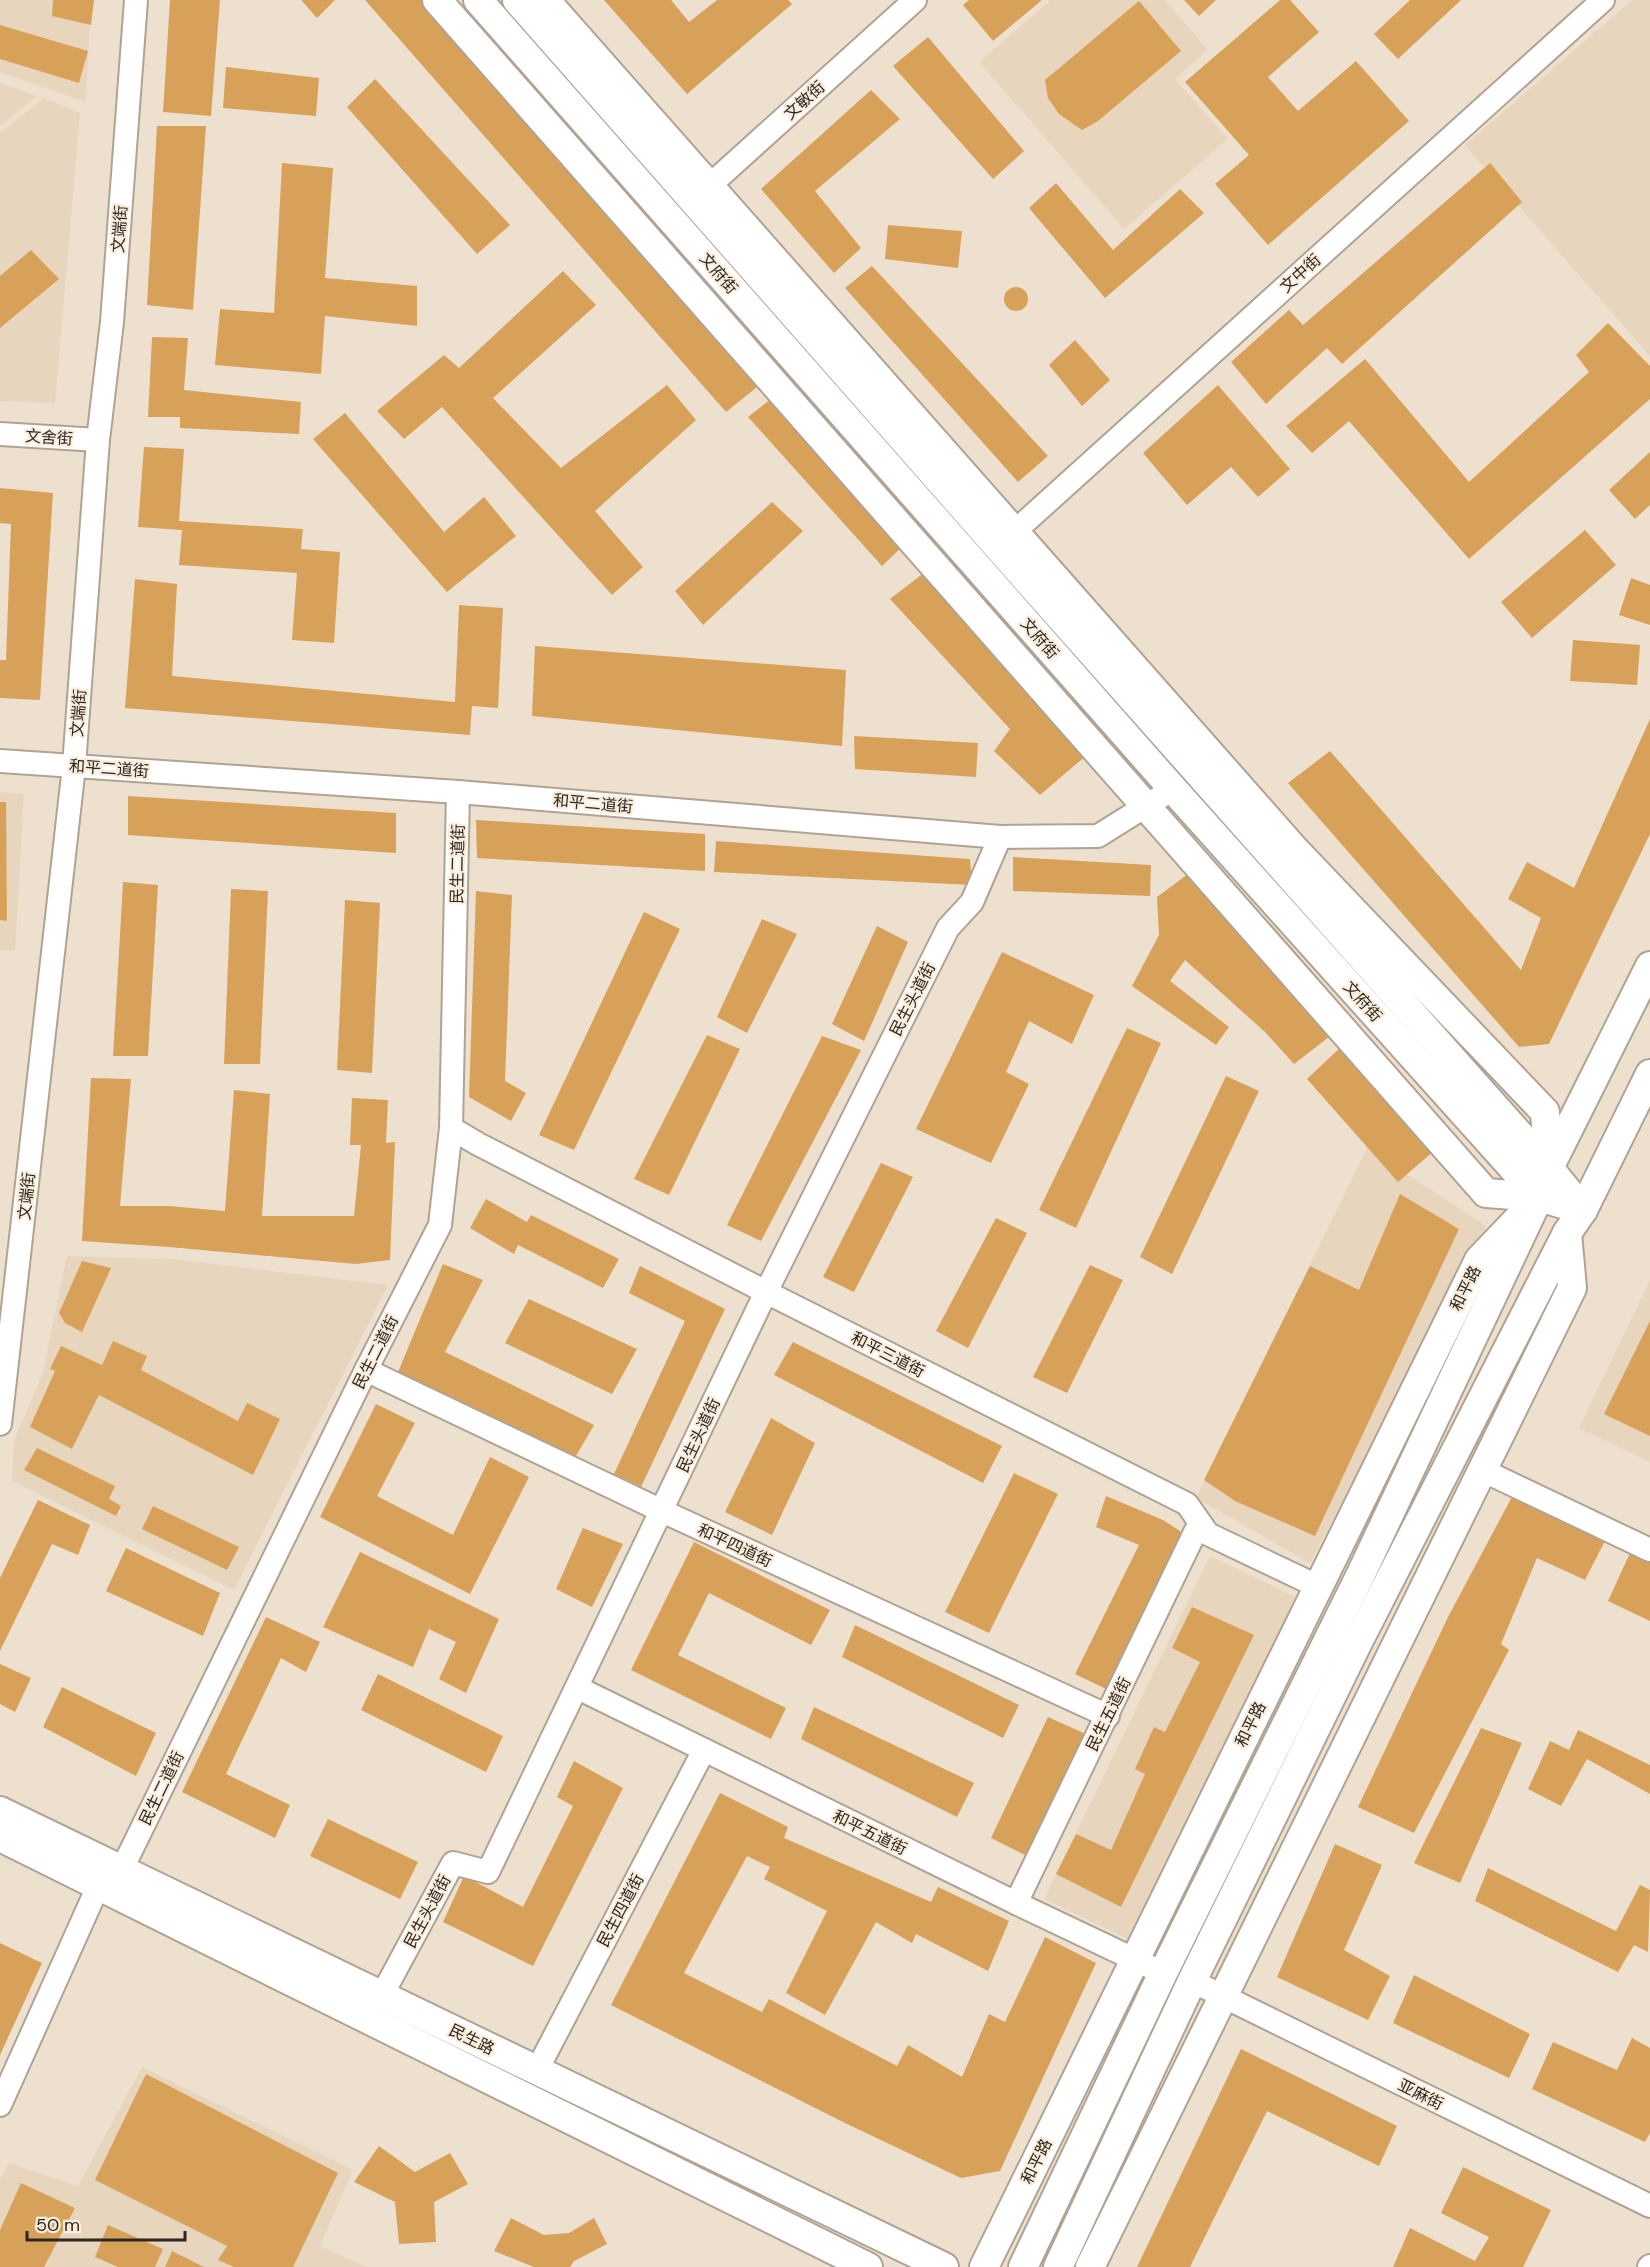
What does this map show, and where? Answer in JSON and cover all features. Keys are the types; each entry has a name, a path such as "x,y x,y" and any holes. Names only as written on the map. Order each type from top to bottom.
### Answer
{"main road":[{"path":"436,0 1486,1192 1539,1197 1583,1210"},
{"name":"文府街","path":"478,0 1173,789 1539,1197"},
{"name":"文府街","path":"517,0 701,193 1006,539 1583,1210"},
{"name":"文府街","path":"545,0 701,193"},
{"name":"和平路","path":"1023,2267 1163,1972 1355,1587 1539,1197 1549,1168 1650,966"},
{"path":"1058,2267 1192,1981 1357,1644 1567,1233 1583,1210 1650,1074"},
{"name":"和平路","path":"984,2267 1479,1260 1539,1197"},
{"path":"1090,2267 1572,1288 1567,1233"},
{"path":"1426,1436 1433,1352"},
{"path":"1482,1470 1489,1386"},
{"name":"民生路","path":"0,1811 110,1872 868,2267"},
{"name":"民生路","path":"0,1837 110,1872 382,1995 944,2267"}],"street":[{"name":"文端街","path":"0,1424 74,766 98,440 112,322 136,0"},
{"name":"文敏街","path":"701,193 915,0"},
{"name":"文中街","path":"1006,539 1603,0"},
{"name":"文舍街","path":"0,434 98,440"},
{"name":"和平二道街","path":"0,761 458,792 1000,837 1098,836 1173,789"},
{"name":"民生二道街","path":"0,2104 110,1872 440,1225 451,1128 458,792"},
{"name":"民生头道街","path":"382,1995 453,1863 488,1872 766,1292 948,928 972,902 1000,837"},
{"name":"和平三道街","path":"451,1128 766,1292 1187,1504 1208,1534 1317,1586"},
{"name":"和平四道街","path":"366,1370 662,1511 1108,1716"},
{"path":"1482,1470 1650,1550"},
{"name":"民生五道街","path":"1016,1903 1199,1524"},
{"name":"和平五道街","path":"578,1688 1016,1903 1163,1972"},
{"name":"民生四道街","path":"537,2070 704,1750"},
{"name":"亚麻街","path":"1192,1981 1650,2206"}],"shaded area":[{"path":"0,0 91,0 86,102 0,72"},
{"path":"1051,0 1165,0 1208,50 1175,79 1228,139 1124,229 979,62"},
{"path":"1632,0 1650,0 1650,356 1465,145"},
{"path":"0,83 37,96 0,126"},
{"path":"44,98 80,113 55,403 0,401 0,133"},
{"path":"0,792 24,794 15,951 0,950"},
{"path":"1367,1148 1486,1226 1310,1563 1196,1498"},
{"path":"67,1256 172,1259 388,1285 234,1590 12,1481 14,1441 43,1372"},
{"path":"1650,1280 1650,1462 1579,1428"},
{"path":"1210,1556 1300,1599 1134,1942 1044,1899"},
{"path":"142,2067 353,2170 320,2246 367,2267 0,2267 0,2180 9,2163 78,2186"}],"building":[{"path":"53,0 94,0 91,25 52,16"},
{"path":"170,0 220,0 211,116 163,112"},
{"path":"301,0 335,0 317,18"},
{"path":"365,0 431,0 757,387 726,412"},
{"path":"604,0 671,0 689,22 717,0 788,0 792,4 687,94"},
{"path":"969,0 1042,0 993,41 963,5"},
{"path":"1184,0 1216,0 1199,16"},
{"path":"1280,0 1290,0 1319,32 1268,77 1298,111 1356,61 1409,121 1268,245 1215,184 1249,155 1185,82"},
{"path":"1410,0 1461,0 1398,59 1374,34"},
{"path":"1139,1 1181,51 1098,121 1082,130 1059,114 1048,98 1045,80"},
{"path":"0,25 88,51 79,83 0,59"},
{"path":"928,37 1024,151 993,179 893,66"},
{"path":"226,67 319,78 316,116 223,108"},
{"path":"375,79 510,225 477,254 347,107"},
{"path":"871,90 900,119 815,191 861,248 834,273 761,189"},
{"path":"157,126 206,126 193,310 147,305"},
{"path":"282,163 333,168 325,278 417,286 417,326 325,316 321,374 215,365 220,309 274,313"},
{"path":"1490,163 1522,202 1342,364 1327,348 1266,404 1231,362 1289,310 1303,325"},
{"path":"1056,183 1113,250 1180,189 1204,213 1105,298 1029,208"},
{"path":"888,225 962,231 958,268 885,259"},
{"path":"31,250 59,279 0,328 0,276"},
{"path":"872,266 1048,456 1018,482 845,288"},
{"path":"563,271 596,305 493,398 561,468 667,385 696,420 595,511 643,567 612,595 442,407 404,439 377,411 444,355 459,368"},
{"path":"1016,287 1024,291 1028,299 1024,307 1016,311 1008,307 1004,299 1008,291"},
{"path":"1608,323 1650,366 1650,399 1469,559 1349,421 1312,453 1286,426 1365,359 1469,482 1589,372 1576,355"},
{"path":"152,337 188,338 184,390 301,402 299,434 180,428 180,417 148,417"},
{"path":"1075,340 1110,380 1082,406 1049,365"},
{"path":"1218,385 1290,469 1258,497 1231,467 1187,505 1143,453"},
{"path":"775,396 904,545 882,566 748,417"},
{"path":"345,413 444,532 484,497 516,536 447,592 313,439"},
{"path":"144,447 184,449 179,521 303,529 301,549 340,552 334,643 292,640 297,573 179,565 182,530 138,527"},
{"path":"1650,452 1650,505 1635,519 1609,490"},
{"path":"0,488 53,493 40,700 0,698 0,660 6,660 11,524 0,523"},
{"path":"772,502 803,531 703,625 675,591"},
{"path":"1585,530 1616,565 1532,638 1501,602"},
{"path":"925,572 1088,754 1040,795 994,751 1010,729 890,599"},
{"path":"1631,578 1650,585 1650,625 1619,615"},
{"path":"135,579 177,584 172,676 455,702 459,605 503,608 498,708 472,706 470,735 125,708"},
{"path":"1573,640 1640,645 1637,685 1570,681"},
{"path":"535,646 846,670 842,746 532,716"},
{"path":"1650,719 1650,834 1549,1044 1519,1047 1288,783 1330,751 1521,970 1541,918 1508,899 1527,862 1574,888"},
{"path":"854,736 978,743 976,777 855,769"},
{"path":"128,796 396,813 396,853 128,835"},
{"path":"0,802 6,802 7,921 0,920"},
{"path":"476,820 705,834 705,871 477,858"},
{"path":"716,841 970,859 972,885 714,872"},
{"path":"1013,857 1151,865 1150,896 1013,891"},
{"path":"1188,874 1338,1030 1294,1064 1265,1032 1185,960 1170,981 1229,1027 1216,1045 1132,986 1159,935 1157,897"},
{"path":"123,882 158,885 148,1056 113,1056"},
{"path":"231,889 268,891 260,1064 224,1064"},
{"path":"476,891 512,895 505,1081 526,1093 511,1121 469,1097"},
{"path":"345,900 380,903 372,1073 337,1070"},
{"path":"644,912 680,929 574,1150 539,1135"},
{"path":"762,919 797,934 747,1033 717,1017"},
{"path":"877,926 908,942 864,1041 832,1024"},
{"path":"1002,952 1094,995 1072,1044 1029,1021 1006,1072 1029,1084 991,1163 916,1129"},
{"path":"1127,1028 1161,1043 1076,1228 1039,1210"},
{"path":"707,1035 740,1049 669,1195 634,1179"},
{"path":"822,1036 861,1050 761,1241 727,1225"},
{"path":"1343,1045 1435,1150 1398,1182 1307,1079"},
{"path":"1226,1076 1259,1091 1172,1274 1140,1257"},
{"path":"91,1078 131,1079 120,1206 169,1206 225,1211 234,1090 270,1094 262,1216 354,1216 361,1145 350,1145 352,1098 388,1100 386,1143 395,1142 390,1260 356,1264 82,1241"},
{"path":"881,1163 913,1177 854,1292 823,1277"},
{"path":"1400,1194 1459,1229 1315,1536 1235,1501 1204,1480 1310,1266 1359,1290"},
{"path":"486,1199 527,1222 531,1215 619,1259 603,1288 518,1245 514,1254 470,1228"},
{"path":"996,1218 1027,1233 968,1348 936,1331"},
{"path":"82,1261 111,1268 82,1332 65,1323 59,1313"},
{"path":"443,1264 483,1280 445,1352 594,1425 573,1461 398,1372"},
{"path":"1090,1265 1123,1280 1067,1393 1033,1377"},
{"path":"640,1266 725,1309 641,1487 614,1474 685,1321 629,1293"},
{"path":"529,1299 637,1349 612,1394 505,1343"},
{"path":"1650,1321 1650,1436 1604,1414"},
{"path":"113,1341 147,1356 141,1370 238,1421 247,1403 280,1419 253,1475 99,1395 72,1449 30,1427 55,1371 50,1369 61,1346 102,1365"},
{"path":"793,1342 1002,1446 983,1483 774,1375"},
{"path":"376,1404 415,1423 377,1496 453,1535 490,1457 529,1477 470,1594 320,1517"},
{"path":"771,1418 815,1443 772,1535 725,1512"},
{"path":"37,1448 115,1486 109,1499 121,1506 116,1516 24,1470"},
{"path":"1014,1473 1058,1494 989,1633 945,1612"},
{"path":"1514,1493 1607,1537 1585,1580 1537,1558 1501,1644 1509,1650 1414,1833 1358,1807 1448,1617"},
{"path":"1106,1496 1163,1520 1180,1531 1182,1541 1110,1691 1075,1674 1139,1545 1096,1527"},
{"path":"38,1500 90,1525 78,1555 52,1544 0,1651 0,1578"},
{"path":"153,1506 239,1547 227,1570 142,1529"},
{"path":"583,1528 623,1544 592,1607 556,1589"},
{"path":"694,1542 830,1610 811,1645 709,1593 678,1655 786,1708 771,1739 631,1670"},
{"path":"126,1548 220,1593 203,1636 106,1591"},
{"path":"360,1552 499,1619 466,1693 439,1679 456,1642 429,1629 413,1667 323,1627"},
{"path":"1630,1553 1650,1562 1650,1621 1608,1601"},
{"path":"1192,1607 1254,1635 1121,1907 1056,1874 1076,1834 1111,1850 1145,1774 1135,1769 1154,1727 1165,1732 1200,1662 1172,1648"},
{"path":"266,1617 320,1642 306,1672 281,1658 226,1774 290,1805 275,1838 182,1792"},
{"path":"855,1625 1019,1705 1003,1738 842,1657"},
{"path":"0,1664 31,1678 15,1712 0,1704"},
{"path":"378,1674 503,1736 486,1772 361,1710"},
{"path":"62,1687 156,1733 136,1776 43,1727"},
{"path":"814,1707 974,1783 957,1817 801,1739"},
{"path":"1048,1717 1088,1735 1029,1857 991,1838"},
{"path":"1481,1728 1522,1743 1460,1883 1414,1863"},
{"path":"1578,1730 1650,1765 1650,1794 1587,1759 1561,1806 1528,1789 1550,1741 1569,1750"},
{"path":"574,1761 623,1788 533,1966 443,1922 464,1876 523,1907 573,1806 557,1797"},
{"path":"720,1793 788,1827 784,1838 931,1902 938,1887 1009,1921 988,1971 916,1934 912,1943 876,1922 825,2015 786,1993 827,1911 764,1879 770,1867 747,1856 684,1973 762,2012 769,1999 897,2066 908,2045 962,2077 989,2014 1005,2022 1045,1937 1096,1963 1000,2171 961,2178 847,2124 611,2005"},
{"path":"328,1819 418,1862 400,1899 310,1856"},
{"path":"1335,1844 1382,1865 1344,1950 1390,1976 1368,2020 1277,1977"},
{"path":"1488,1868 1616,1931 1640,1885 1650,1890 1648,1952 1634,1945 1618,1972 1475,1901"},
{"path":"0,1943 42,1963 0,2055"},
{"path":"1414,1975 1530,2034 1509,2078 1393,2023"},
{"path":"1632,2038 1650,2048 1650,2133 1645,2142 1532,2089 1553,2042 1617,2070"},
{"path":"1241,2049 1397,2126 1379,2166 1267,2111 1190,2267 1137,2267"},
{"path":"146,2074 338,2173 293,2267 234,2267 218,2260 227,2246 95,2180"},
{"path":"379,2146 415,2172 450,2153 468,2184 434,2202 436,2242 399,2244 395,2202 354,2182"},
{"path":"1463,2167 1551,2210 1523,2267 1393,2267 1410,2228 1475,2261 1489,2237 1441,2213"},
{"path":"21,2183 75,2208 44,2267 0,2267 0,2230"},
{"path":"511,2218 544,2235 569,2233 594,2218 607,2244 574,2261 570,2267 534,2267 494,2251"},
{"path":"108,2225 163,2249 155,2267 118,2267 95,2257"},
{"path":"172,2251 204,2267 165,2267"}]}
